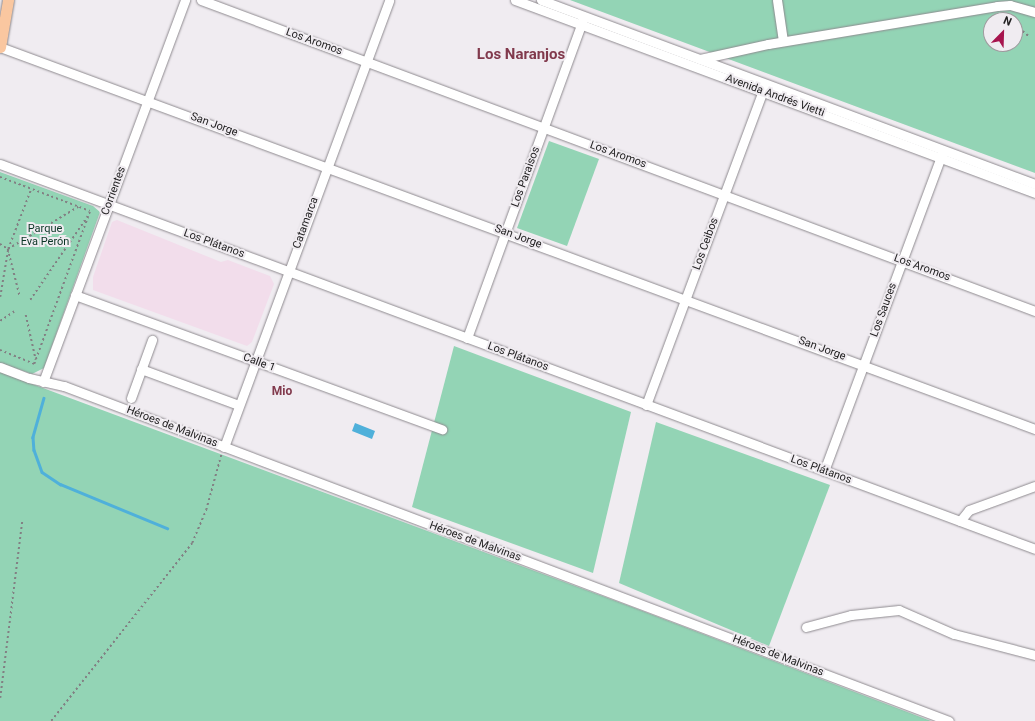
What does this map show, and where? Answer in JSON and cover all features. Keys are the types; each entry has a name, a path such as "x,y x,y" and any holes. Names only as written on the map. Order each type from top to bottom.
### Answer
{"main road":[{"path":"0,47 8,0"}],"street":[{"name":"Corrientes","path":"43,382 185,0"},
{"name":"Los Aromos","path":"201,0 1035,310"},
{"name":"Catamarca","path":"224,447 389,0"},
{"name":"Avenida Andrés Vietti","path":"515,0 582,20 764,87 942,154 1035,193"},
{"name":"Avenida Andrés Vietti","path":"541,0 582,20"},
{"path":"777,0 783,41"},
{"path":"698,63 783,41 997,6 1010,5 1035,12"},
{"name":"Los Paraisos","path":"467,338 582,20"},
{"name":"San Jorge","path":"0,47 686,298 1035,429"},
{"name":"Los Ceibos","path":"646,405 764,87"},
{"name":"Avenida Andrés Vietti","path":"942,154 1035,184"},
{"name":"Los Sauces","path":"824,471 942,154"},
{"name":"Los Plátanos","path":"0,164 1035,549"},
{"name":"Calle 1","path":"75,295 442,430"},
{"path":"131,398 152,340"},
{"name":"Héroes de Malvinas","path":"0,367 43,382 64,386 949,721"},
{"path":"141,369 239,405"},
{"path":"960,521 969,510 1035,486"},
{"path":"806,627 851,615 899,610 954,634 1035,655"}],"path":[{"path":"1023,31 1030,36"},
{"path":"0,177 90,211"},
{"path":"0,296 8,249 31,189"},
{"path":"8,249 79,207"},
{"path":"30,300 90,211"},
{"path":"0,350 34,364 90,211"},
{"path":"0,244 8,249 20,297"},
{"path":"0,321 15,311"},
{"path":"26,315 36,360"},
{"path":"51,721 192,543 206,510 224,447"},
{"path":"0,698 22,521"}],"shaded area":[{"path":"117,220 221,262 228,260 270,276 274,284 252,342 247,346 93,290 93,277 112,222"}],"green space":[{"path":"570,0 1035,0 1035,173"},
{"path":"549,141 599,159 567,246 517,228"},
{"name":"Parque Eva Perón","path":"0,172 93,206 100,212 44,368 32,374 0,363"},
{"path":"454,346 631,412 593,573 412,507"},
{"path":"0,372 632,607 931,721 0,721"},
{"path":"656,422 830,485 769,646 619,583"}],"water":[{"path":"355,423 375,431 372,439 352,431"}],"waterway":[{"path":"44,398 33,437 34,450 42,472 60,484 167,528"}],"district":[{"name":"Los Naranjos","path":"521,55"},
{"name":"Mio","path":"282,392"}]}
